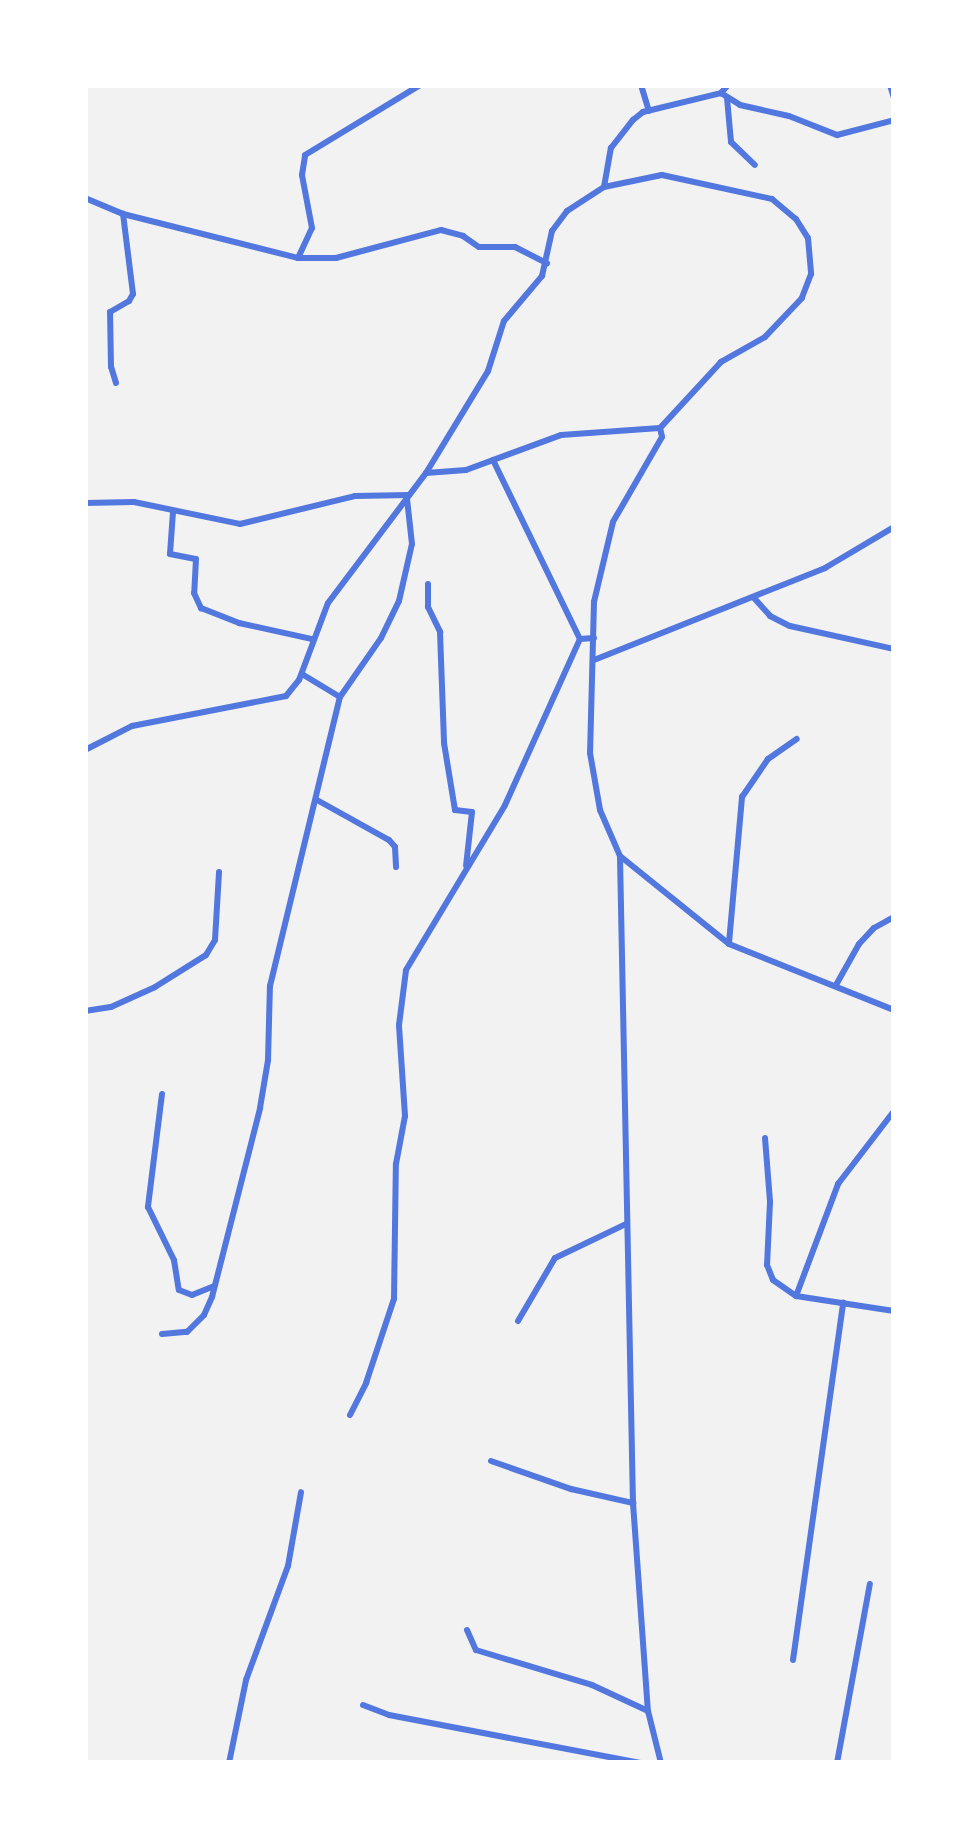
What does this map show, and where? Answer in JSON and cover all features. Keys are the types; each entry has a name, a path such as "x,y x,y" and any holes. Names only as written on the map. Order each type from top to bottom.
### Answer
{"street":[{"path":"298,258 312,228 302,174 305,155 420,85"},
{"path":"640,85 649,111"},
{"path":"728,85 724,95 730,142 755,165"},
{"path":"890,85 894,98"},
{"path":"604,187 610,148 633,120 649,111 724,95 837,135 894,120"},
{"path":"85,750 132,726 278,699 292,690 302,674 328,602 426,473 488,371 504,321 548,263 555,224 604,187 673,176 772,199 796,219 812,254 811,274 794,308 765,337 721,362 660,428 562,435 466,470 426,473"},
{"path":"85,198 123,214 298,258 336,258 441,230 463,236 479,247 516,247 548,263"},
{"path":"116,383 111,368 110,312 130,302 133,294 123,214"},
{"path":"660,428 662,436 613,522 594,602 593,790 620,856 634,1503 648,1711 661,1763"},
{"path":"350,1414 366,1383 394,1299 396,1164 405,1116 400,1026 406,970 515,786 580,639 493,460"},
{"path":"85,503 134,502 240,524 264,522 355,496 409,497"},
{"path":"162,1334 177,1335 196,1326 214,1286 265,1084 270,986 340,697 381,638 399,601 412,544 409,497"},
{"path":"173,512 170,554 196,559 194,593 201,608 240,623 312,638"},
{"path":"594,660 825,568 894,527"},
{"path":"428,584 428,607 440,632 442,714 454,810 472,812 472,846 464,876"},
{"path":"754,598 770,616 790,626 894,649"},
{"path":"580,639 594,638"},
{"path":"302,674 340,697"},
{"path":"729,944 742,797 768,759 797,739"},
{"path":"318,800 389,840 395,847 396,867"},
{"path":"620,856 729,944 894,1010"},
{"path":"85,1011 111,1007 155,987 206,955 214,940 219,872"},
{"path":"836,986 859,944 874,928 894,917"},
{"path":"162,1094 148,1207 169,1248 179,1290 192,1295 214,1286"},
{"path":"796,1296 838,1184 894,1111"},
{"path":"765,1138 770,1202 767,1265 773,1280 796,1296 894,1311"},
{"path":"518,1321 555,1258 626,1224"},
{"path":"793,1660 843,1302"},
{"path":"491,1461 571,1489 634,1503"},
{"path":"229,1763 246,1680 288,1566 301,1492"},
{"path":"837,1763 870,1584"},
{"path":"467,1630 476,1650 592,1686 648,1711"},
{"path":"362,1705 388,1715 640,1763"}]}
